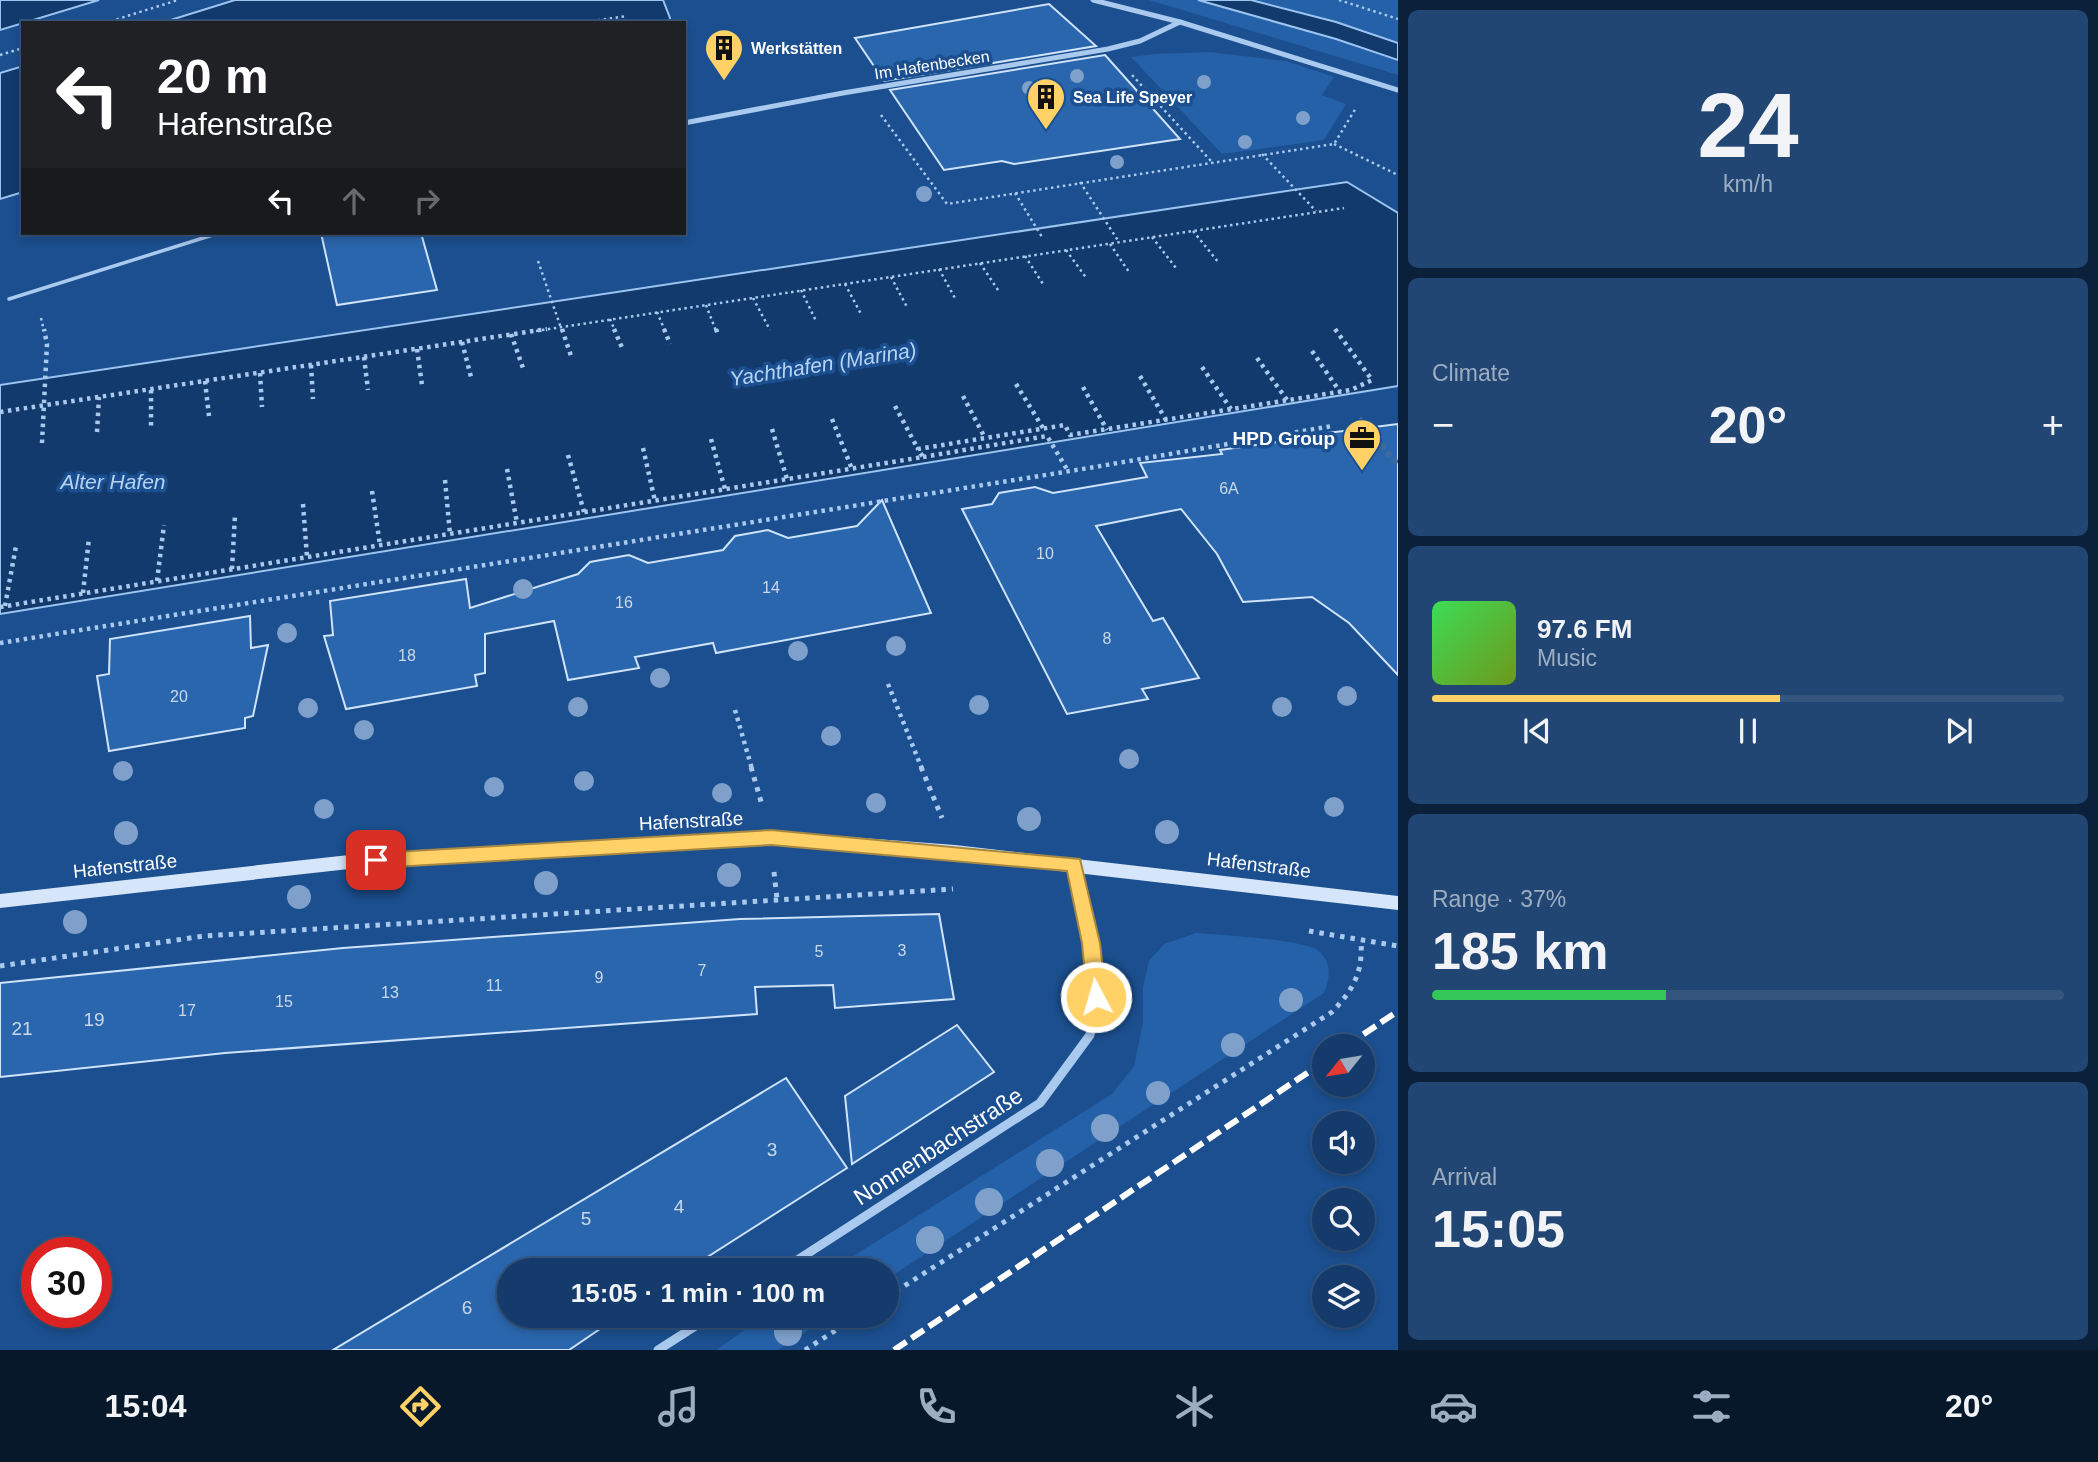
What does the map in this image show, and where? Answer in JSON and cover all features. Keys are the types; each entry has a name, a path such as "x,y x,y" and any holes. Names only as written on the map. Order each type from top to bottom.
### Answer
{"street":[{"path":"1094,0 1180,22 1398,90"},
{"name":"Im Hafenbecken","path":"686,123 861,89 1108,48 1140,41 1180,22"},
{"path":"1361,421 1375,437"},
{"name":"Hafenstraße","path":"0,901 349,862 771,838 1074,864 1391,902"},
{"name":"Nonnenbachstraße","path":"801,1258 1040,1103 1090,1035 1096,997 1091,943 1074,864"},
{"path":"658,1350 692,1328"}],"lane":[{"path":"9,299 213,235"}],"path":[{"path":"111,21 178,0"},
{"path":"1339,0 1398,19"},
{"path":"596,21 627,16"},
{"path":"1108,48 1212,161"},
{"path":"0,55 21,49"},
{"path":"1334,144 1373,81"},
{"path":"861,89 947,204 1334,144 1398,175"},
{"path":"1262,154 1316,212"},
{"path":"1080,182 1119,242"},
{"path":"1015,192 1042,237"},
{"path":"0,412 1344,208"},
{"path":"1193,231 1219,263"},
{"path":"1152,237 1176,268"},
{"path":"1109,243 1129,272"},
{"path":"1066,250 1087,279"},
{"path":"1024,256 1043,284"},
{"path":"538,261 572,359"},
{"path":"980,263 1000,292"},
{"path":"939,269 957,300"},
{"path":"891,277 907,307"},
{"path":"845,284 861,314"},
{"path":"801,290 816,321"},
{"path":"753,298 770,330"},
{"path":"706,305 718,335"},
{"path":"657,312 670,344"},
{"path":"610,319 623,350"},
{"path":"918,449 1065,425 1070,435 1107,430 1351,390 1372,380 1335,329"},
{"path":"511,334 523,368"},
{"path":"462,342 471,377"},
{"path":"42,443 47,344"},
{"path":"417,349 422,385"},
{"path":"1312,351 1340,392"},
{"path":"365,357 368,390"},
{"path":"1257,358 1287,400"},
{"path":"311,365 313,399"},
{"path":"1202,367 1231,409"},
{"path":"260,373 262,407"},
{"path":"1140,376 1166,420"},
{"path":"205,381 209,416"},
{"path":"1016,384 1043,428"},
{"path":"1083,387 1107,430"},
{"path":"150,427 151,389"},
{"path":"962,396 985,438"},
{"path":"97,432 99,397"},
{"path":"895,406 923,457"},
{"path":"832,419 852,469"},
{"path":"0,643 1068,471 1361,421"},
{"path":"772,429 787,479"},
{"path":"16,546 2,607 1047,436 1068,471"},
{"path":"710,439 724,489"},
{"path":"643,448 655,501"},
{"path":"568,455 584,512"},
{"path":"507,469 517,523"},
{"path":"445,480 450,534"},
{"path":"372,491 380,545"},
{"path":"303,504 307,557"},
{"path":"232,569 235,515"},
{"path":"157,581 164,525"},
{"path":"83,593 89,538"},
{"path":"0,966 204,936 962,889 955,852 888,684"},
{"path":"1300,929 1398,946"},
{"path":"899,1289 1332,1012 1357,985 1364,963 1361,940"},
{"path":"805,1350 839,1328"}],"shaded area":[{"path":"1149,0 1198,0 1336,39 1398,60 1398,75"},
{"path":"1251,0 1398,0 1398,43 1336,22"},
{"path":"1209,52 1286,61 1334,77 1322,95 1346,104 1324,140 1222,154 1131,57"},
{"path":"1196,933 1298,944 1320,952 1324,957 1328,967 1328,982 1324,993 899,1271 899,1258 850,1258 1112,1094 1134,1066 1143,1022 1143,987 1149,961 1164,944"},
{"path":"748,1328 812,1328 778,1350 716,1350"}],"water":[{"path":"0,0 99,0 30,21 21,21 21,24 0,30"},
{"path":"235,0 663,0 670,18 669,21 167,21"},
{"path":"1198,0 1251,0 1336,22 1398,43 1398,60 1336,39"},
{"path":"21,67 21,193 0,199 0,73"},
{"name":"Alter Hafen","path":"1347,182 1398,213 1398,386 0,614 0,385"}],"building":[{"path":"1049,4 1096,46 884,81 855,38"},
{"path":"1105,55 1180,139 1014,164 1002,161 944,170 890,90"},
{"path":"321,235 422,235 437,290 337,305"},
{"path":"1398,424 1398,675 1349,623 1312,597 1243,602 1217,554 1181,509 1096,526 1153,621 1163,618 1199,678 1142,689 1148,699 1067,714 962,509 992,504 999,493 1035,487 1053,493 1147,477 1140,463 1222,454 1220,450 1312,437 1310,435 1360,429 1371,441 1377,442 1381,437 1374,427"},
{"path":"882,500 931,613 716,653 713,643 635,657 639,668 568,680 554,621 485,634 485,673 475,675 477,686 346,709 324,636 333,635 330,601 466,579 470,608 578,574 590,562 629,555 648,563 723,550 735,536 768,530 788,538 857,526"},
{"path":"250,616 251,648 268,645 253,716 245,718 245,728 109,751 97,676 109,674 110,639"},
{"path":"939,914 954,999 835,1008 833,985 755,987 757,1014 225,1053 0,1077 0,983 343,948 740,919"},
{"path":"957,1025 994,1072 852,1164 845,1096"},
{"path":"786,1078 847,1168 706,1258 497,1258 497,1328 601,1328 569,1350 333,1350"}],"tunnel":[{"path":"1375,437 1398,465"}],"railway":[{"path":"1364,1034 1398,1011"},
{"path":"894,1350 1312,1070"}],"place":[{"name":"Werkstätten","path":"724,82"},
{"name":"Sea Life Speyer","path":"1046,131"},
{"name":"HPD Group","path":"1362,472"}],"route":[{"path":"376,860 771,838 1074,864 1091,943 1096,997"}],"water label":[{"name":"Yachthafen (Marina)","path":"823,364"}]}
